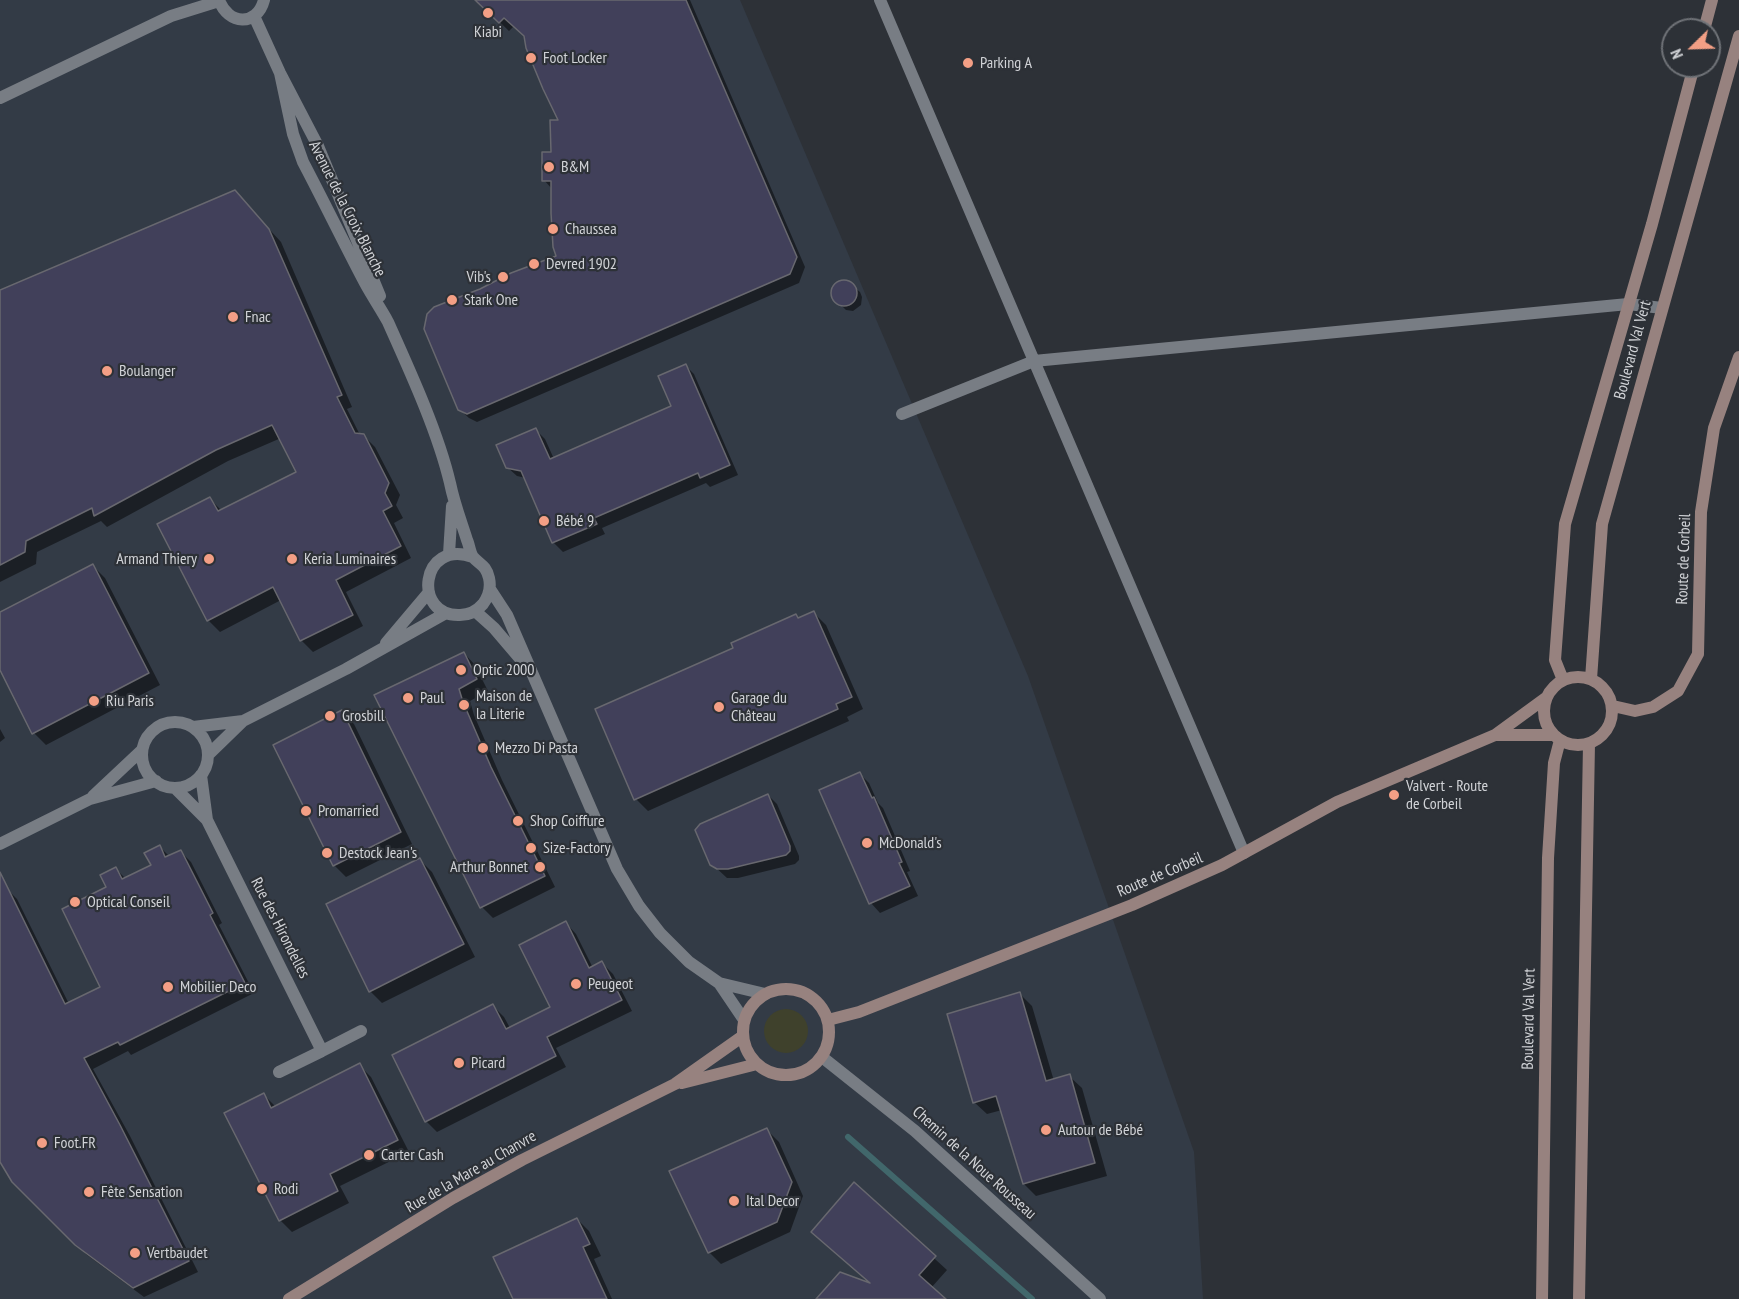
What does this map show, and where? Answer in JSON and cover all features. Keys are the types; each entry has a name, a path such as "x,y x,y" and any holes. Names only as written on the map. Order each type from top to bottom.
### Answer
{"street":[{"path":"0,98 171,16 219,1 223,9 234,18 241,20 259,12 264,0"},
{"path":"880,0 1244,853"},
{"path":"1707,18 1712,0"},
{"name":"Avenue de la Croix Blanche","path":"254,16 280,73 318,146 380,295 387,321"},
{"name":"Boulevard Val Vert","path":"1591,679 1602,524 1739,36"},
{"name":"Avenue de la Croix Blanche","path":"280,73 292,134 303,162 387,321 445,461 453,499 473,557 487,570 490,589 507,615 617,869 639,906 660,933 689,962 719,983"},
{"name":"Boulevard Val Vert","path":"1563,680 1556,660 1565,524 1652,224 1691,78"},
{"path":"902,414 1034,361 1628,304 1662,308"},
{"name":"Route de Corbeil","path":"1612,706 1635,711 1653,707 1678,691 1698,654 1701,512 1714,428 1739,357"},
{"name":"Avenue de la Croix Blanche","path":"449,554 453,499"},
{"path":"473,557 465,554 449,554 441,559 429,573 429,592 438,608 456,615 475,611 487,597 490,589"},
{"path":"381,648 429,592"},
{"path":"475,611 494,628 532,673"},
{"path":"208,755 243,721 346,669 446,613"},
{"path":"1577,676 1591,679 1601,685 1609,695 1613,716 1610,725 1598,740 1589,744 1575,745 1557,738 1545,718 1544,709 1547,697 1563,680 1577,676"},
{"name":"Route de Corbeil","path":"828,1020 859,1012 1132,905 1222,866 1337,802 1495,735 1547,697"},
{"path":"193,727 243,721"},
{"path":"167,722 180,722 193,727 201,734 206,744 208,755 206,766 201,775 189,784 175,788 165,787 148,774 142,762 142,750 147,738 155,728 167,722"},
{"name":"Route de Corbeil","path":"1495,735 1557,738"},
{"name":"Boulevard Val Vert","path":"1542,1299 1548,858 1557,738"},
{"path":"1579,1299 1589,744"},
{"path":"90,799 142,750"},
{"name":"Rue des Hirondelles","path":"201,775 207,820"},
{"path":"0,844 90,799 156,781"},
{"name":"Rue des Hirondelles","path":"175,788 207,820 322,1051"},
{"path":"719,983 765,994"},
{"path":"719,983 744,1020"},
{"path":"780,989 795,989 810,996 821,1006 828,1020 830,1033 828,1045 822,1057 812,1067 799,1074 784,1075 770,1072 757,1064 747,1052 743,1036 744,1020 752,1005 765,994 780,989"},
{"path":"279,1072 361,1031"},
{"name":"Rue de la Mare au Chanvre","path":"289,1299 483,1182 586,1127 675,1084 743,1036"},
{"name":"Chemin de la Noue Rousseau","path":"822,1057 915,1131 1100,1299"},
{"name":"Rue de la Mare au Chanvre","path":"675,1084 757,1064"}],"shaded area":[{"path":"0,0 740,0 1028,676 1194,1152 1203,1299 0,1299"}],"green space":[{"path":"786,1009 795,1010 802,1015 807,1022 807,1040 802,1047 795,1052 786,1053 777,1052 770,1047 765,1040 764,1031 765,1022 770,1015 777,1010"}],"building":[{"path":"475,0 686,0 797,257 790,274 467,414 458,410 424,329 427,314 434,307 556,256 553,247 551,181 542,181 542,152 551,152 550,120 558,120 526,48 524,36 504,18 499,23"},
{"path":"235,190 269,229 342,395 337,397 355,433 364,434 389,483 385,493 392,506 383,511 401,546 336,580 353,615 300,641 273,587 207,621 157,524 210,497 218,511 296,472 272,425 216,450 94,516 92,508 26,541 25,552 0,565 0,290"},
{"path":"844,280 853,284 857,293 853,302 844,306 835,302 831,293 835,284"},
{"path":"686,364 730,465 700,478 698,473 594,518 597,524 552,543 521,471 506,468 496,445 536,428 550,459 671,406 658,376"},
{"path":"93,564 149,673 32,734 0,670 0,612"},
{"name":"Garage du Château","path":"814,611 852,697 836,704 838,709 634,800 595,709 733,648 731,643 796,614 798,618"},
{"path":"464,652 477,679 459,689 463,702 491,767 545,876 480,908 374,695"},
{"path":"342,710 401,832 333,866 273,745"},
{"name":"McDonald's","path":"860,772 872,798 874,797 910,886 869,904 819,790"},
{"path":"768,794 790,846 790,851 786,855 728,869 717,869 710,865 695,830 700,824"},
{"path":"160,845 165,857 181,850 213,913 210,915 245,983 120,1045 118,1042 84,1058 189,1261 133,1288 75,1245 12,1182 0,1162 0,872 65,1004 100,987 62,909 106,887 100,875 116,867 122,879 151,865 144,853"},
{"path":"420,858 464,944 369,992 326,904"},
{"path":"566,921 589,968 602,961 622,1000 547,1037 556,1056 425,1122 392,1055 493,1004 506,1029 550,1007 519,945"},
{"path":"1020,992 1046,1081 1070,1074 1095,1163 1023,1184 996,1096 973,1103 947,1014"},
{"path":"360,1063 398,1140 330,1174 338,1191 279,1221 224,1113 264,1093 271,1108"},
{"name":"Ital Decor","path":"767,1128 792,1182 777,1222 708,1253 669,1171"},
{"path":"854,1182 936,1256 919,1275 946,1299 816,1299 840,1272 870,1283 811,1232"},
{"path":"577,1218 590,1244 583,1247 607,1299 513,1299 493,1257"}],"waterway":[{"path":"848,1137 1032,1299"}],"place":[{"name":"Kiabi","path":"488,13"},
{"name":"Foot Locker","path":"531,58"},
{"name":"Parking A","path":"968,63"},
{"name":"B&M","path":"549,167"},
{"name":"Chaussea","path":"553,229"},
{"name":"Devred 1902","path":"534,264"},
{"name":"Vib's","path":"503,277"},
{"name":"Stark One","path":"452,300"},
{"name":"Fnac","path":"233,317"},
{"name":"Boulanger","path":"107,371"},
{"name":"Bébé 9","path":"544,521"},
{"name":"Armand Thiery","path":"209,559"},
{"name":"Keria Luminaires","path":"292,559"},
{"name":"Optic 2000","path":"461,670"},
{"name":"Paul","path":"408,698"},
{"name":"Riu Paris","path":"94,701"},
{"name":"Maison de la Literie","path":"464,705"},
{"name":"Garage du Château","path":"719,707"},
{"name":"Grosbill","path":"330,716"},
{"name":"Mezzo Di Pasta","path":"483,748"},
{"name":"Valvert - Route de Corbeil","path":"1394,795"},
{"name":"Promarried","path":"306,811"},
{"name":"Shop Coiffure","path":"518,821"},
{"name":"McDonald's","path":"867,843"},
{"name":"Size-Factory","path":"531,848"},
{"name":"Destock Jean's","path":"327,853"},
{"name":"Arthur Bonnet","path":"540,867"},
{"name":"Optical Conseil","path":"75,902"},
{"name":"Peugeot","path":"576,984"},
{"name":"Mobilier Deco","path":"168,987"},
{"name":"Picard","path":"459,1063"},
{"name":"Autour de Bébé","path":"1046,1130"},
{"name":"Foot.FR","path":"42,1143"},
{"name":"Carter Cash","path":"369,1155"},
{"name":"Rodi","path":"262,1189"},
{"name":"Fête Sensation","path":"89,1192"},
{"name":"Ital Decor","path":"734,1201"},
{"name":"Vertbaudet","path":"135,1253"}]}
